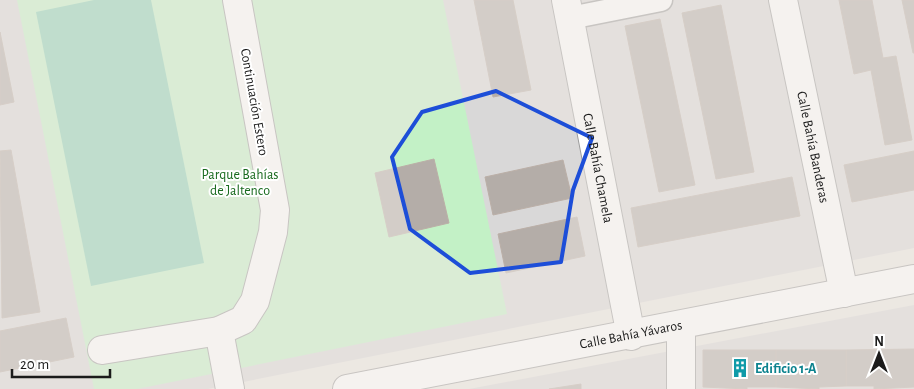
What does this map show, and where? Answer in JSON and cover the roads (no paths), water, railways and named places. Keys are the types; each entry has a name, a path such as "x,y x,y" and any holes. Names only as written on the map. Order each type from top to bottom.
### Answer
{"street":[{"name":"Continuación Estero","path":"102,350 219,331 238,324 252,309 275,221 275,210 236,0"},
{"path":"568,9 661,0"},
{"name":"Calle Bahía Banderas","path":"783,0 844,293"},
{"name":"Calle Bahía Chamela","path":"568,9 631,336"},
{"name":"Calle Bahía Yávaros","path":"347,389 631,336 914,279"},
{"path":"681,326 681,389"},
{"path":"219,331 230,389"}],"place":[{"name":"Edificio 1-A","path":"740,368"}],"park label":[{"name":"Parque Bahías de Jaltenco","path":"240,182"}]}
